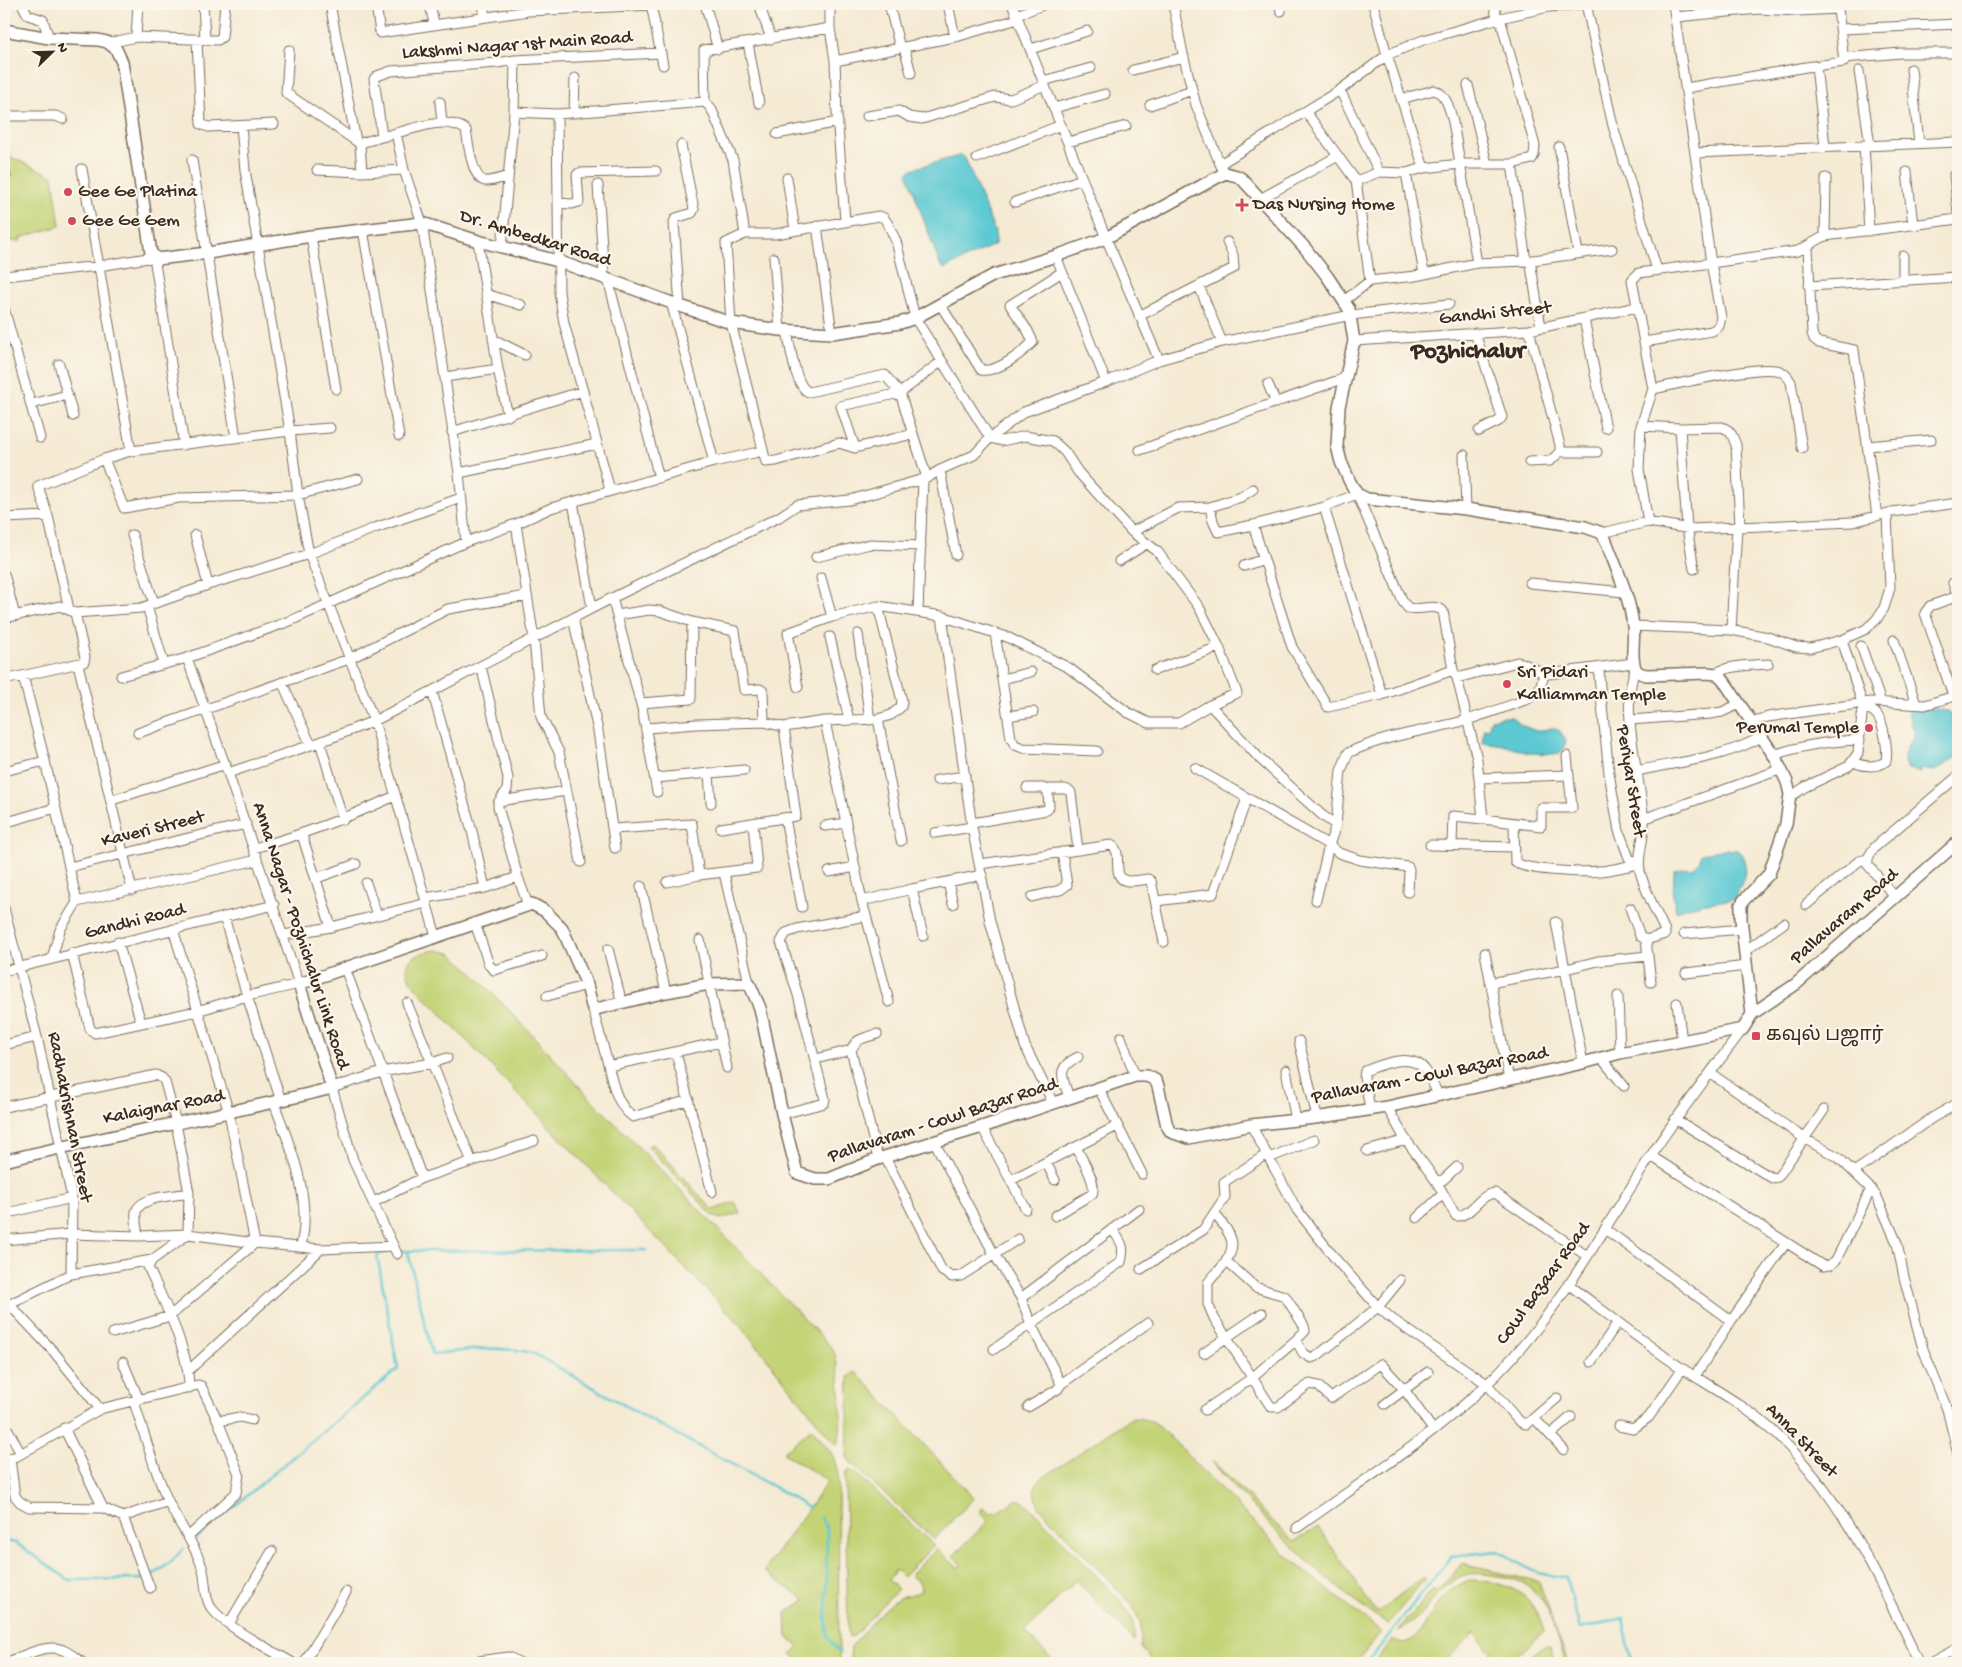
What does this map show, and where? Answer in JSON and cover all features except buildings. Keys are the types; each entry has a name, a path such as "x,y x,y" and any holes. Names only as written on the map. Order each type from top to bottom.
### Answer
{"street":[{"path":"22,4 28,15 43,20 49,38"},
{"path":"136,38 138,4"},
{"path":"203,4 201,124 208,127 274,124"},
{"path":"4,30 49,38 98,40 109,43 136,38 218,40 222,36 225,4"},
{"path":"330,4 362,172"},
{"path":"376,4 380,33 528,11 652,4 663,65"},
{"path":"430,4 434,24"},
{"path":"483,4 485,16"},
{"path":"706,4 718,49"},
{"path":"759,4 771,39"},
{"path":"830,4 830,28 835,61 845,220"},
{"path":"889,4 911,73"},
{"path":"948,4 955,37"},
{"path":"1012,4 1106,238 1159,360"},
{"path":"835,61 955,37 1018,17 1045,4"},
{"path":"1173,4 1196,105 1222,169 1242,179 1305,248 1345,300 1351,315 1354,341 1337,419 1337,446 1346,475 1357,494 1403,602 1408,608 1417,610 1435,606 1443,611 1455,674 1468,720 1480,778 1483,819"},
{"path":"1373,4 1387,55 1424,168"},
{"path":"1356,181 1379,172 1406,173 1424,168 1460,164 1512,164 1532,159 1535,146 1494,4"},
{"path":"1222,169 1340,90 1387,55 1423,40 1548,5 1580,4"},
{"path":"1586,4 1614,126 1657,270"},
{"path":"1644,342 1712,331 1719,326 1721,317 1710,263 1673,4"},
{"path":"1676,17 1759,6 1798,11 1839,6 1844,62 1686,88"},
{"path":"1841,29 1958,24"},
{"path":"745,234 734,160 711,108 705,102 704,50 830,28"},
{"path":"1030,49 1087,31"},
{"path":"109,43 116,50 122,62 151,253 154,257 184,445"},
{"path":"748,43 759,103"},
{"path":"289,50 286,93 358,143"},
{"name":"Lakshmi Nagar 1st Main Road","path":"382,136 374,79 391,71 515,60 661,53"},
{"path":"1844,58 1901,53 1958,53"},
{"path":"1133,70 1184,57"},
{"path":"502,247 514,112 515,60"},
{"path":"1816,66 1825,146"},
{"path":"867,116 899,111 909,117 922,119 995,97 1011,99 1044,83 1090,68"},
{"path":"1911,69 1919,143"},
{"path":"1859,71 1867,145 1869,231"},
{"path":"574,113 576,78"},
{"path":"1468,85 1487,164"},
{"path":"1150,105 1192,90"},
{"path":"1340,90 1379,172"},
{"path":"1402,99 1428,91 1439,92 1446,102 1450,112 1477,263"},
{"path":"1054,108 1105,94"},
{"path":"440,102 442,123"},
{"path":"514,112 557,114 705,102"},
{"path":"1306,112 1356,181 1370,281"},
{"path":"557,114 559,292 564,323 610,490"},
{"path":"4,116 56,116 63,119"},
{"path":"777,134 838,122"},
{"path":"358,143 442,123 460,125 466,130 474,169 478,178 485,181 508,176"},
{"path":"977,158 1061,125"},
{"path":"241,126 245,170 309,554 374,721 436,936"},
{"path":"1068,142 1126,126"},
{"path":"396,133 404,170 422,223 445,377 466,542"},
{"path":"1695,153 1825,146 1958,142"},
{"path":"681,145 694,209 692,213 676,218 674,222 676,304 714,462"},
{"path":"1559,147 1578,253"},
{"path":"1260,199 1338,156"},
{"path":"192,160 236,438"},
{"path":"1512,164 1541,327"},
{"path":"4,169 6,176 4,176"},
{"name":"Dr. Ambedkar Road","path":"154,257 162,259 311,236 422,223 478,241 558,261 731,323 783,330 832,333 900,323 915,318 994,275 1106,238 1222,169"},
{"path":"82,170 131,452"},
{"path":"317,170 362,172 404,170"},
{"path":"558,203 572,204 579,202 577,175 579,173 656,171"},
{"path":"1907,172 1913,225"},
{"path":"1406,173 1424,274"},
{"path":"1954,175 1958,214"},
{"path":"787,178 795,230"},
{"path":"1824,236 1826,178"},
{"path":"1015,202 1082,179"},
{"path":"598,185 606,278 660,478"},
{"path":"798,688 788,633 832,617 878,606 942,616 1008,637 1069,668 1127,712 1149,723 1179,723 1210,705 1237,693 1219,647 1199,607 1157,551 1132,532 1078,472 1065,452 1053,441 1025,436 1002,441 990,438 915,318 896,240 884,218 879,216 845,220 775,234 745,234 726,243 731,323 766,462 839,443 854,448 913,434"},
{"path":"1648,522 1639,469 1641,426 1653,389 1632,280 1634,276 1639,272 1798,251 1808,247 1824,236 1958,219"},
{"path":"817,226 832,333"},
{"path":"363,230 399,436"},
{"path":"311,236 336,389"},
{"path":"478,241 498,369 508,416"},
{"path":"1140,316 1234,268 1233,255 1226,242"},
{"path":"1633,626 1731,630 1768,637 1796,647 1810,648 1842,640 1866,629 1876,620 1884,608 1890,588 1882,515 1868,446 1854,350 1818,343 1814,339 1812,333 1808,247"},
{"path":"1345,300 1370,281 1424,274 1477,263 1528,260 1612,249"},
{"path":"1056,256 1106,382"},
{"path":"1903,256 1903,280"},
{"path":"4,276 99,266 154,257"},
{"path":"774,258 783,330 802,388 809,392 885,375 900,393 925,479 918,612"},
{"path":"940,304 981,370 988,371 1022,353 1033,342 1010,305 1062,272"},
{"path":"1809,286 1958,277"},
{"path":"1199,286 1222,342"},
{"path":"486,294 521,305"},
{"path":"112,800 311,745 374,721 592,608 779,517 797,505 850,500 925,479 974,455 990,438 1024,412 1159,360 1222,342 1351,315 1449,304"},
{"name":"Gandhi Street","path":"1354,341 1529,330 1637,307"},
{"path":"4,308 8,336 32,404 40,438"},
{"path":"1584,319 1606,428"},
{"path":"1529,330 1560,445 1560,452"},
{"path":"1475,333 1502,417 1499,421 1479,432"},
{"path":"493,339 525,355"},
{"path":"854,448 841,406 900,393 942,362"},
{"path":"59,364 73,416"},
{"path":"445,377 498,369"},
{"path":"1653,389 1754,370 1778,370 1784,373 1791,382 1802,448"},
{"path":"1140,450 1345,378"},
{"path":"1268,384 1276,403"},
{"path":"452,432 508,416 582,391"},
{"path":"32,404 67,395"},
{"path":"1641,426 1680,428 1722,427 1732,435 1736,445 1738,527 1731,630"},
{"path":"4,680 78,664 84,662 85,657 48,516 38,486 104,458 131,452 290,431 330,428"},
{"path":"1680,428 1687,528 1694,569"},
{"path":"1868,446 1931,440"},
{"path":"458,474 596,444"},
{"path":"121,676 187,658 290,621 466,542 516,524 551,508 610,490 763,450"},
{"path":"1529,462 1550,461 1560,452 1597,452"},
{"path":"1464,455 1466,509"},
{"path":"104,458 124,508 179,498 298,495 358,479"},
{"path":"940,470 956,555"},
{"path":"1132,532 1178,508 1210,507 1241,497 1253,489"},
{"path":"1210,507 1218,532 1324,507 1357,494 1368,499 1466,509 1585,527 1602,533 1648,522 1687,528 1853,522 1882,515 1958,503"},
{"path":"4,618 60,606 72,611 151,604 309,554 375,528 461,498"},
{"path":"573,502 592,608"},
{"path":"1324,507 1382,696"},
{"path":"4,518 48,516"},
{"path":"516,524 534,638 541,717 559,752 581,862"},
{"path":"1253,525 1292,647 1328,707 1382,696 1455,674 1517,662 1525,664 1539,673 1600,667 1634,666"},
{"path":"1602,533 1624,592 1633,626 1634,666 1629,696 1630,720 1643,818 1644,837 1639,864 1644,886 1665,931 1665,934 1646,940"},
{"path":"132,535 151,604 164,664"},
{"path":"195,536 208,585"},
{"path":"816,558 870,544 920,546"},
{"path":"1119,561 1146,544"},
{"path":"1244,566 1264,559"},
{"path":"4,574 14,616"},
{"path":"821,578 832,617"},
{"path":"1530,583 1624,592"},
{"path":"1750,722 1768,717 1881,702 1933,703 1956,696 1925,613 1930,606 1958,597 1953,583"},
{"path":"138,733 349,658 448,609 527,596"},
{"path":"612,598 647,728 657,792"},
{"path":"647,728 764,722 784,727 825,721 874,719 891,715 901,708 902,701 878,606"},
{"path":"617,614 649,610 660,611 692,622 735,630 744,690 760,689 763,691 764,722"},
{"path":"942,616 972,825 990,921 1026,1046 1053,1103"},
{"path":"573,618 598,731 615,848"},
{"path":"641,704 691,699 692,622"},
{"path":"995,633 1011,738 1015,745 1023,748 1097,751"},
{"path":"858,634 900,840"},
{"path":"830,637 849,720"},
{"path":"1790,797 1853,762 1858,753 1862,706 1842,640"},
{"path":"1894,640 1916,704"},
{"path":"1862,646 1881,702"},
{"path":"1156,670 1219,647"},
{"name":"Anna Nagar - Pozhichalur Link Road","path":"187,658 284,935 353,1160 396,1250 321,1249"},
{"path":"78,664 132,890"},
{"path":"1715,674 1721,670 1746,665 1768,664"},
{"path":"481,666 508,778 507,790 498,807 528,905"},
{"path":"1634,666 1640,674 1647,676 1715,674 1722,678 1774,755 1789,788 1790,797 1786,824 1769,874 1741,905 1752,1014 1743,1029"},
{"name":"Periyar Street","path":"1600,667 1609,773 1619,831 1629,858 1639,864"},
{"path":"1002,679 1031,672"},
{"path":"1316,900 1329,845 1336,825 1342,771 1348,753 1392,737 1468,720 1528,699 1537,694 1544,673"},
{"path":"23,676 45,761 77,902 60,930 52,958"},
{"path":"282,682 311,745"},
{"path":"432,691 472,831 485,888"},
{"path":"1630,720 1710,714 1722,712 1739,704"},
{"path":"1210,705 1260,758 1323,816 1336,825"},
{"path":"1853,762 1861,765 1882,764 1886,761 1881,721 1876,713 1862,706"},
{"path":"1008,716 1032,712"},
{"path":"825,721 862,901 889,1002"},
{"path":"721,828 796,816 784,727"},
{"path":"1637,771 1737,748 1761,737"},
{"path":"1774,755 1814,744 1840,740 1860,740"},
{"path":"320,742 343,820"},
{"path":"1452,845 1452,816 1540,826 1541,808 1572,808 1567,756"},
{"path":"4,771 45,761"},
{"path":"1195,768 1329,845 1339,853 1360,860 1408,867 1408,892"},
{"path":"1643,818 1782,769"},
{"path":"655,778 744,770"},
{"path":"709,773 711,803"},
{"path":"1480,778 1569,775"},
{"path":"937,780 965,776"},
{"path":"1895,896 1868,865 1868,859 1875,848 1958,776"},
{"path":"1027,788 1065,789 1070,791 1078,850"},
{"path":"936,833 1047,810 1049,807 1048,790"},
{"path":"500,801 567,791"},
{"path":"254,848 302,835 343,820 396,796"},
{"path":"1156,901 1213,894 1247,798"},
{"path":"4,822 56,808"},
{"path":"785,818 802,907"},
{"path":"667,882 699,875 757,868 753,823"},
{"path":"825,826 846,823"},
{"path":"1514,823 1515,862 1526,867 1598,872 1639,864"},
{"name":"Kaveri Street","path":"69,867 246,824"},
{"path":"612,829 692,824 699,875"},
{"path":"302,835 331,927"},
{"name":"Pallavaram Road","path":"1752,1014 1796,984 1958,842"},
{"path":"1430,845 1514,848"},
{"path":"980,864 1114,846 1117,850 1118,873 1121,878 1126,881 1148,880 1152,886 1164,942"},
{"path":"1032,897 1060,890 1067,885 1062,852"},
{"path":"1806,905 1856,863 1868,859"},
{"path":"77,902 257,860"},
{"path":"317,878 356,864"},
{"path":"829,872 855,867"},
{"path":"592,1006 596,1009 709,984 749,982 724,873"},
{"path":"862,901 912,888 982,875"},
{"path":"284,935 331,927 377,916 426,901 485,888 518,877"},
{"path":"366,882 377,916"},
{"path":"948,882 953,904"},
{"path":"641,886 666,992"},
{"path":"912,888 922,936"},
{"path":"72,953 92,1032 99,1033 197,1011 247,996 299,984 532,904 545,911 562,928 587,985 617,1096 628,1113 634,1117 689,1100"},
{"name":"Gandhi Road","path":"4,971 274,905"},
{"name":"Radhakrishnan Street","path":"4,908 51,1096 72,1198 70,1274"},
{"path":"1630,908 1640,936 1646,940 1651,982"},
{"path":"782,1114 824,1102 825,1099 798,994 781,942 786,933 797,929 866,916"},
{"path":"224,917 296,1163 302,1196 304,1224 301,1247"},
{"path":"1556,922 1584,1063"},
{"path":"475,923 489,965 494,970 542,956"},
{"path":"1745,951 1784,923"},
{"path":"173,929 229,1113 255,1243"},
{"path":"1684,934 1742,929"},
{"path":"700,940 727,1068"},
{"path":"118,942 140,1023"},
{"path":"608,949 622,1003"},
{"path":"1485,953 1509,1080"},
{"path":"1490,983 1598,961 1648,956"},
{"path":"1686,973 1747,966"},
{"path":"345,968 422,1178"},
{"name":"Pallavaram - Cowl Bazar Road","path":"749,982 760,1008 782,1114 797,1173 815,1179 829,1179 882,1158 1100,1089 1135,1076 1147,1076 1155,1080 1167,1126 1171,1132 1190,1138 1203,1137 1252,1125 1387,1107 1602,1059 1620,1053 1743,1029"},
{"path":"547,996 587,985"},
{"path":"1618,996 1620,1053"},
{"path":"407,1003 472,1162"},
{"path":"1677,1003 1682,1041"},
{"name":"Cowl Bazaar Road","path":"1297,1528 1433,1430 1487,1384 1532,1334 1605,1229 1675,1119 1743,1029"},
{"path":"877,1034 854,1042 851,1050 882,1158 942,1271 952,1277 961,1276 1018,1239"},
{"path":"4,1046 37,1037"},
{"path":"1121,1037 1135,1076"},
{"path":"1298,1041 1317,1117"},
{"path":"608,1064 613,1065 676,1053 721,1042"},
{"path":"816,1059 851,1050"},
{"path":"676,1053 712,1192"},
{"path":"1069,1098 1062,1072 1067,1062 1078,1057"},
{"path":"332,1088 382,1072 432,1063 447,1058"},
{"path":"1602,1059 1624,1086"},
{"path":"1370,1108 1364,1077 1365,1071 1402,1060 1414,1061 1426,1071 1438,1096"},
{"path":"1286,1070 1296,1120"},
{"path":"1710,1073 1805,1139 1838,1157 1871,1189 1888,1218 1897,1243 1923,1348 1947,1408 1958,1454"},
{"path":"4,1107 156,1075 162,1078 165,1082 176,1123 189,1193 188,1234"},
{"name":"Kalaignar Road","path":"4,1161 62,1146 229,1113 332,1088"},
{"path":"1100,1089 1142,1174"},
{"path":"1854,1172 1932,1118 1958,1103"},
{"path":"1387,1107 1406,1140 1436,1181 1456,1216 1459,1217 1488,1194 1495,1194 1587,1256"},
{"path":"1675,1119 1772,1178 1778,1177 1824,1110"},
{"path":"1252,1125 1297,1210 1338,1262 1378,1307 1392,1319 1487,1384 1522,1423 1527,1424 1557,1398"},
{"path":"1011,1180 1117,1126"},
{"path":"982,1127 1026,1209"},
{"path":"1141,1269 1204,1230 1225,1196 1224,1182 1268,1156 1314,1140"},
{"path":"1367,1151 1406,1140"},
{"path":"374,1202 422,1178 534,1141"},
{"path":"935,1142 994,1254 1021,1298 1031,1324 1061,1384"},
{"path":"1055,1216 1092,1194 1094,1190 1094,1182 1076,1147"},
{"path":"1651,1156 1823,1266 1830,1265 1836,1260 1871,1189"},
{"path":"1046,1162 1055,1180"},
{"path":"1436,1181 1443,1180 1458,1167"},
{"path":"138,1236 136,1214 138,1206 144,1201 189,1193"},
{"path":"1416,1218 1443,1194"},
{"path":"4,1214 72,1198"},
{"path":"1021,1298 1139,1209"},
{"path":"1214,1213 1232,1236 1232,1244 1226,1261 1210,1279 1208,1304 1226,1338 1268,1403 1274,1408 1310,1384 1318,1386 1331,1398 1381,1364 1404,1389 1433,1430"},
{"path":"994,1348 1121,1262 1122,1244 1112,1229"},
{"path":"1605,1229 1731,1321"},
{"path":"4,1240 72,1234 138,1236 188,1234 321,1249"},
{"path":"188,1234 152,1260 148,1267 170,1316 189,1370 189,1388"},
{"path":"113,1333 170,1316 255,1243"},
{"path":"1696,1376 1731,1321 1786,1243"},
{"path":"189,1370 321,1249"},
{"path":"100,1409 54,1352 6,1305 70,1274 152,1260"},
{"path":"1205,1410 1252,1378 1305,1331 1304,1326 1285,1296 1255,1287 1226,1261"},
{"path":"1296,1340 1306,1356 1314,1358 1378,1307 1400,1280"},
{"name":"Anna Street","path":"1568,1284 1682,1369 1696,1376 1755,1416 1774,1432 1817,1478 1845,1518 1893,1609 1918,1663"},
{"path":"1204,1353 1262,1313"},
{"path":"1591,1362 1618,1322"},
{"path":"1028,1408 1058,1389 1061,1384 1148,1323"},
{"path":"123,1362 168,1501 203,1568 210,1606 229,1624 293,1663"},
{"path":"1619,1426 1632,1428 1649,1417 1682,1369"},
{"path":"1385,1404 1428,1372"},
{"path":"168,1501 123,1517 103,1508 29,1507 20,1502 15,1496 7,1459 22,1454 64,1428 100,1409 200,1386 218,1420 239,1474 236,1493 188,1537"},
{"path":"218,1420 240,1417 252,1420"},
{"path":"1550,1435 1571,1417"},
{"path":"1534,1418 1564,1450"},
{"path":"4,1422 22,1454"},
{"path":"64,1428 103,1508"},
{"path":"123,1517 150,1588"},
{"path":"229,1624 272,1551"},
{"path":"304,1663 346,1592"},
{"path":"5,1663 40,1650 53,1648 63,1650 83,1663"},
{"path":"1930,1663 1958,1648"},
{"path":"476,1663 478,1660 509,1657 520,1663"}],"green space":[{"path":"6,155 53,176 60,226 20,238 21,241 4,241 4,181 9,180"},
{"path":"436,950 451,953 470,970 589,1097 832,1348 838,1367 841,1396 837,1445 741,1326 415,987 407,972 407,966 414,957"},
{"path":"653,1144 713,1210 735,1202 740,1213 721,1219 713,1216 648,1146"},
{"path":"854,1372 858,1374 974,1498 934,1539 847,1458 849,1377"},
{"path":"1131,1418 1148,1420 1162,1429 1283,1552 1382,1632 1356,1663 1155,1663 1141,1648 1141,1625 1133,1606 1039,1507 1034,1490 1038,1481"},
{"path":"812,1428 833,1455 838,1474 839,1663 803,1663 791,1655 799,1646 787,1636 786,1613 805,1600 764,1571 828,1481 783,1453"},
{"path":"1212,1461 1294,1542 1318,1527 1377,1613 1423,1577 1425,1579 1388,1624 1353,1600 1304,1558 1234,1487"},
{"path":"850,1470 934,1545 903,1577 896,1570 888,1580 898,1589 855,1635 849,1638 845,1477 846,1473"},
{"path":"1016,1500 1021,1500 1032,1509 1118,1598 1130,1618 1134,1629 1134,1641 1076,1580 1025,1632 1055,1663 853,1663 850,1660 851,1647 893,1602 921,1590 920,1583 910,1575 937,1549 958,1568 961,1564 953,1556 988,1521 979,1511 983,1508 990,1513 999,1511"},
{"path":"1462,1564 1539,1582 1568,1663 1565,1663 1551,1617 1539,1596 1531,1588 1514,1579 1486,1574 1468,1574 1459,1577 1440,1592 1414,1621 1398,1631 1433,1589 1436,1592"},
{"path":"1469,1580 1498,1584 1520,1593 1531,1604 1544,1631 1510,1663 1484,1663 1491,1652 1474,1633 1447,1660 1450,1663 1375,1663 1392,1639 1405,1643 1417,1636 1443,1598"},
{"path":"1547,1647 1550,1649 1555,1663 1524,1663 1541,1648"}],"water":[{"path":"962,155 965,158 995,232 996,242 994,245 944,269 940,265 907,173 912,169"},
{"path":"1912,709 1944,711 1950,715 1957,726 1958,756 1935,771 1920,769 1921,773 1906,768 1904,762 1905,752 1913,734 1909,714 1909,711"},
{"path":"1512,717 1521,725 1536,731 1554,728 1560,731 1566,740 1564,749 1558,754 1528,753 1503,745 1482,742 1484,728 1488,729 1491,719"},
{"path":"1726,848 1738,850 1744,862 1744,874 1735,899 1700,904 1676,911 1673,896 1674,871 1686,868 1692,869 1699,862 1701,853"}],"waterway":[{"path":"401,1251 646,1250"},
{"path":"194,1540 398,1369 377,1255 389,1251"},
{"path":"408,1252 432,1354 497,1349 509,1349 535,1354 809,1508"},
{"path":"821,1518 827,1529 826,1629 830,1641 840,1653"},
{"path":"4,1541 16,1543 69,1580 144,1579"},
{"path":"151,1577 172,1561 184,1548"},
{"path":"1367,1663 1451,1556 1498,1551 1537,1573 1566,1578 1580,1629 1623,1618 1632,1663"}],"place":[{"name":"Gee Ge Platina","path":"68,192"},
{"name":"Das Nursing Home","path":"1242,205"},
{"name":"Gee Ge Gem","path":"72,221"},
{"name":"Sri Pidari Kalliamman Temple","path":"1507,684"},
{"name":"Perumal Temple","path":"1869,728"},
{"name":"கவுல் பஜார்","path":"1756,1036"}],"district":[{"name":"Pozhichalur","path":"1468,352"}]}
